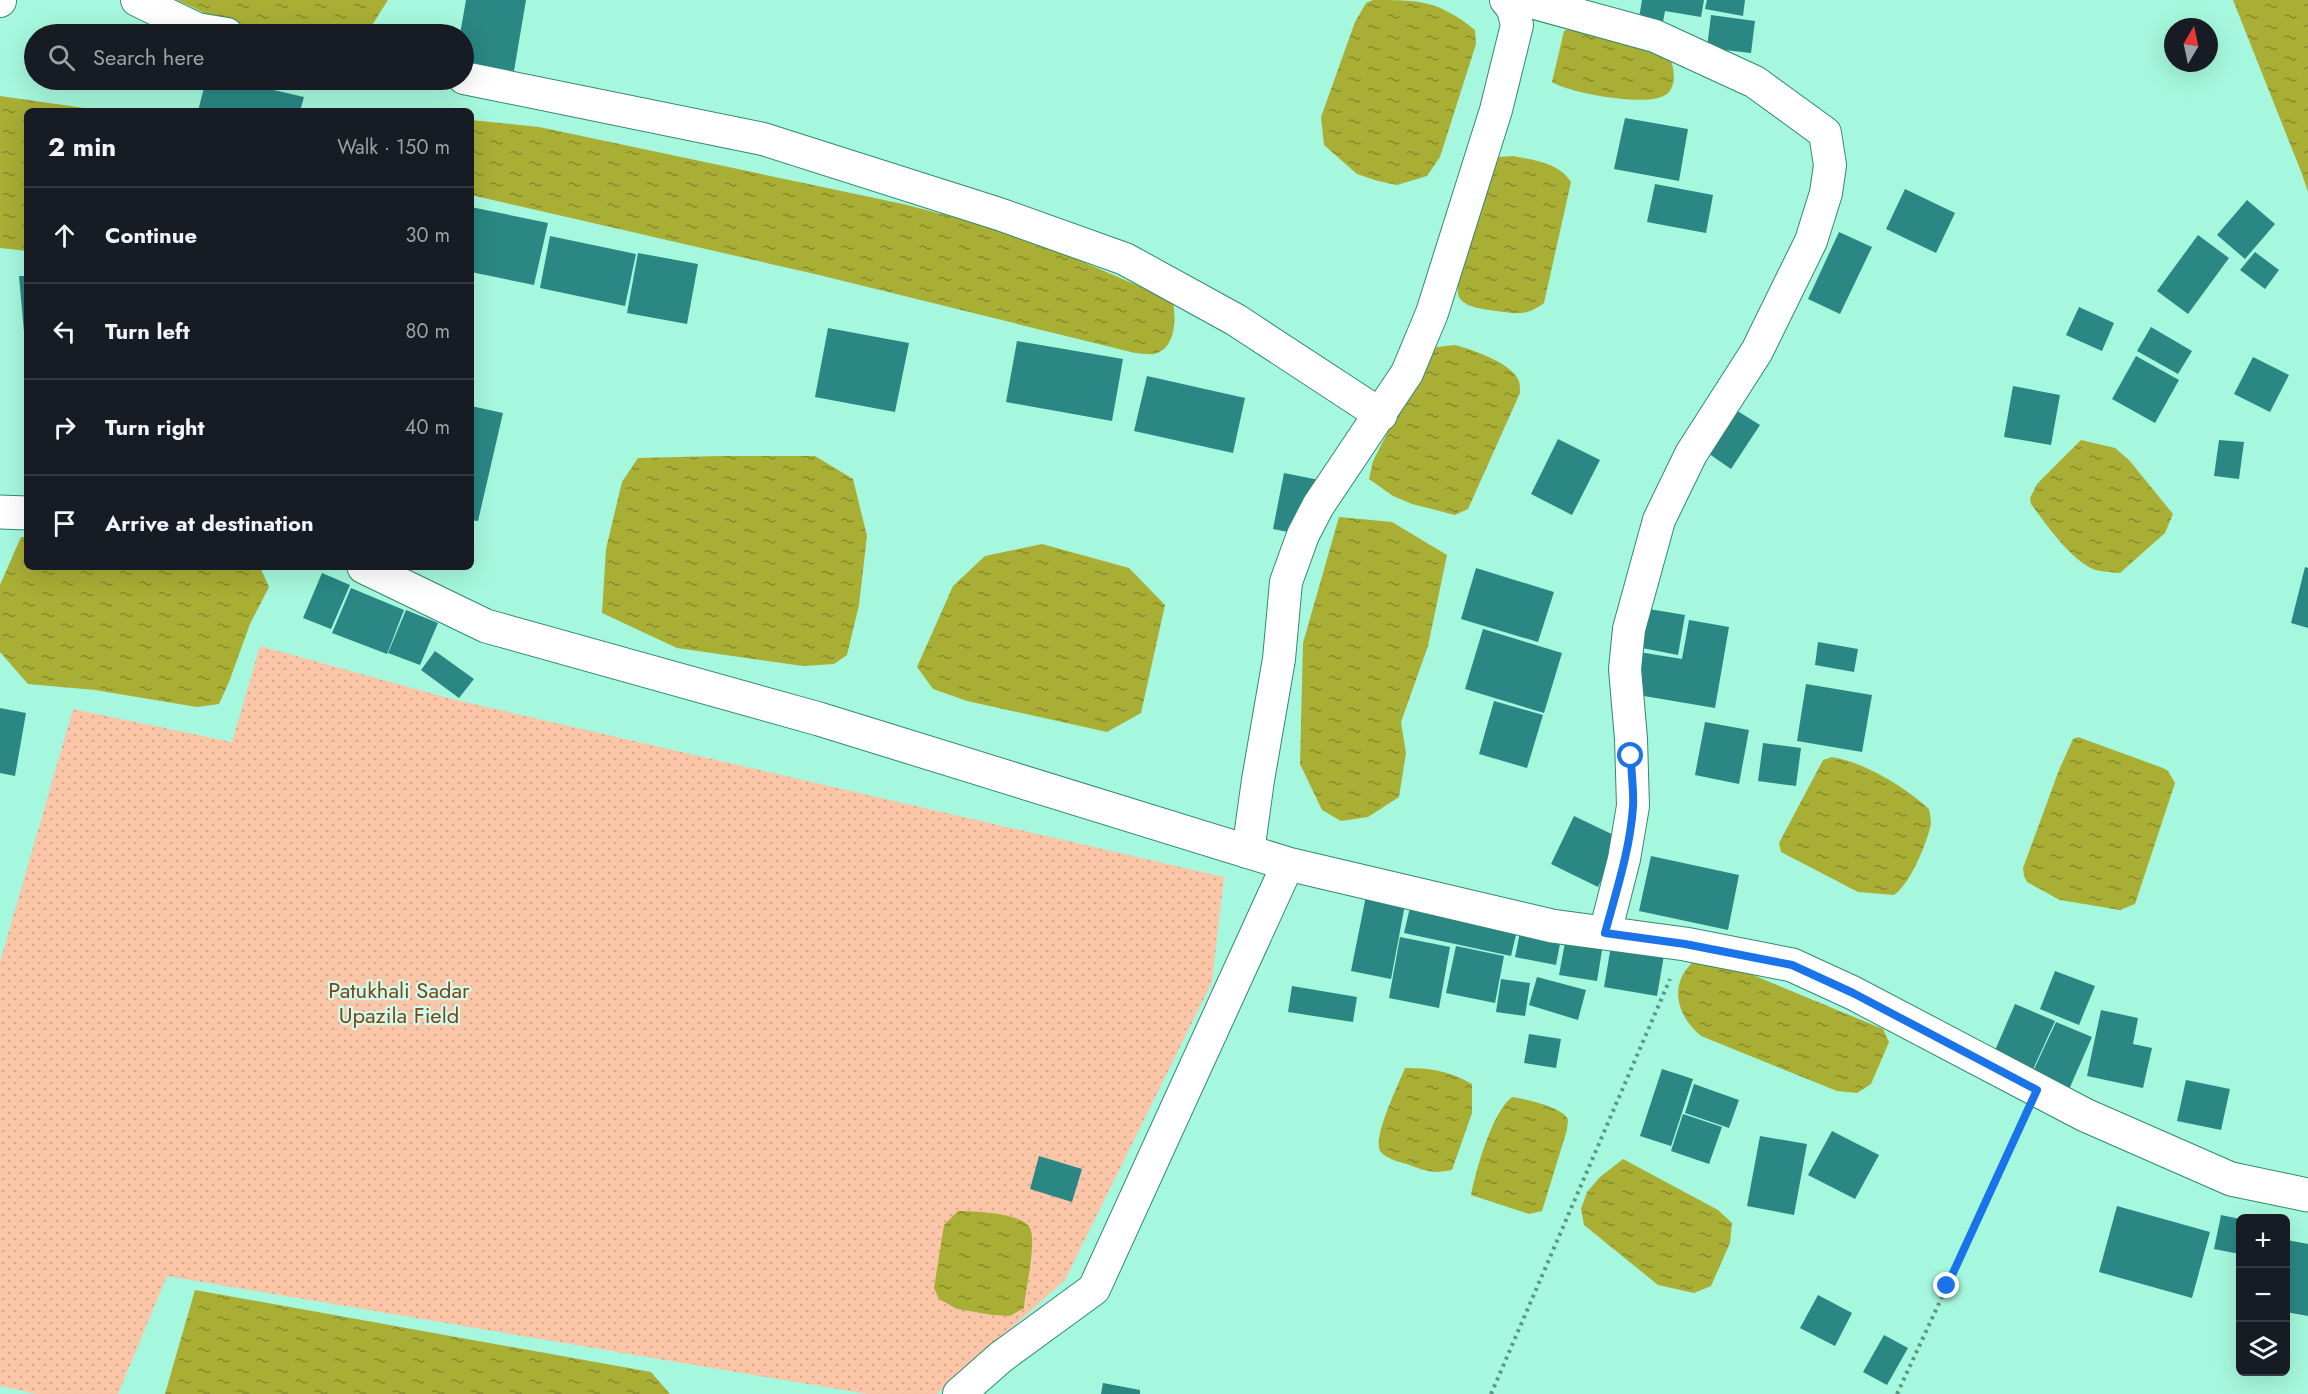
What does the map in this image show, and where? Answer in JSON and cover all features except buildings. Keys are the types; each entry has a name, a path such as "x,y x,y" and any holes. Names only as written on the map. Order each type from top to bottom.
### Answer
{"street":[{"path":"137,0 187,24"},
{"path":"1248,852 1258,780 1280,659 1286,582 1303,536 1318,506 1407,373 1432,313 1496,110 1517,25 1513,9 1506,0"},
{"path":"1524,0 1655,36 1755,81 1825,133 1830,165 1826,193 1811,241 1757,351 1692,454 1659,520 1629,629 1625,669 1631,739 1633,806 1624,859 1605,933"},
{"path":"474,80 763,139 999,214 1125,259 1236,320 1381,414"},
{"path":"0,512 24,513"},
{"path":"370,570 486,626 819,719 1288,864 1552,926 1685,944 1792,965 1853,993 2085,1115 2231,1179 2308,1195"},
{"path":"959,1394 1001,1357 1094,1288 1288,864"}],"path":[{"path":"1491,1394 1685,944"},
{"path":"1897,1394 2037,1090"}],"green space":[{"name":"Patukhali Sadar Upazila Field","path":"260,646 452,699 1224,877 1212,982 1065,1280 937,1394 867,1394 167,1276 118,1394 36,1394 0,1386 0,962 73,709 232,742"}],"water":[{"path":"177,0 388,0 373,24 223,22"},
{"path":"1373,0 1403,0 1438,7 1475,30 1476,44 1440,157 1427,176 1397,185 1357,174 1324,145 1321,117 1355,22 1366,3"},
{"path":"2233,0 2308,0 2308,192 2302,174"},
{"path":"1571,28 1669,54 1674,74 1671,89 1659,98 1646,100 1611,98 1575,91 1552,82 1564,31"},
{"path":"0,96 84,108 24,108 24,251 0,248"},
{"path":"474,120 539,127 903,204 1015,233 1172,300 1173,332 1167,346 1161,351 1152,354 1135,353 819,275 474,196"},
{"path":"1513,156 1553,166 1571,182 1544,303 1527,312 1516,313 1470,306 1459,297 1458,289 1468,233 1485,176 1489,167 1499,157"},
{"path":"1455,345 1480,353 1507,367 1518,379 1520,393 1468,509 1455,515 1412,504 1393,496 1369,479 1373,461 1428,354 1437,347"},
{"path":"2081,440 2115,448 2129,460 2173,514 2165,533 2120,573 2096,570 2084,564 2059,540 2031,504 2030,498 2037,484"},
{"path":"815,456 853,479 867,536 859,605 847,655 834,664 803,666 677,648 602,613 606,549 622,482 638,458"},
{"path":"1339,517 1392,522 1447,555 1428,646 1401,722 1406,753 1399,797 1368,817 1341,821 1322,810 1300,764 1303,643"},
{"path":"21,537 24,537 24,570 261,570 269,587 250,624 219,704 197,707 95,690 28,684 0,652 0,585"},
{"path":"1042,544 1129,568 1165,605 1141,713 1107,732 967,701 933,689 917,667 953,586 985,556"},
{"path":"2078,737 2163,768 2168,771 2175,783 2135,904 2120,910 2060,900 2027,882 2024,876 2023,868 2059,770 2073,739"},
{"path":"1832,757 1870,770 1908,792 1929,809 1931,826 1921,855 1906,883 1894,895 1858,892 1781,852 1779,843 1823,760"},
{"path":"1693,962 1724,963 1883,1029 1889,1042 1871,1084 1857,1093 1837,1091 1701,1036 1686,1019 1679,1000 1680,980"},
{"path":"1405,1068 1440,1071 1472,1084 1472,1113 1452,1170 1434,1172 1424,1170 1393,1160 1381,1152 1379,1145 1383,1124"},
{"path":"1512,1097 1552,1108 1565,1115 1568,1120 1542,1211 1529,1214 1471,1195 1481,1157 1492,1128 1505,1104"},
{"path":"1623,1159 1718,1210 1732,1223 1730,1243 1711,1286 1694,1293 1658,1285 1584,1225 1581,1209 1587,1192 1600,1177"},
{"path":"958,1211 1008,1216 1026,1223 1030,1228 1032,1244 1024,1308 1010,1316 993,1315 957,1309 939,1299 934,1288 944,1225"},
{"path":"195,1290 651,1372 670,1394 165,1394"}],"route":[{"path":"1631,756 1633,806 1624,859 1605,933 1685,944 1792,965 1853,993 2037,1090 1947,1286"}]}
